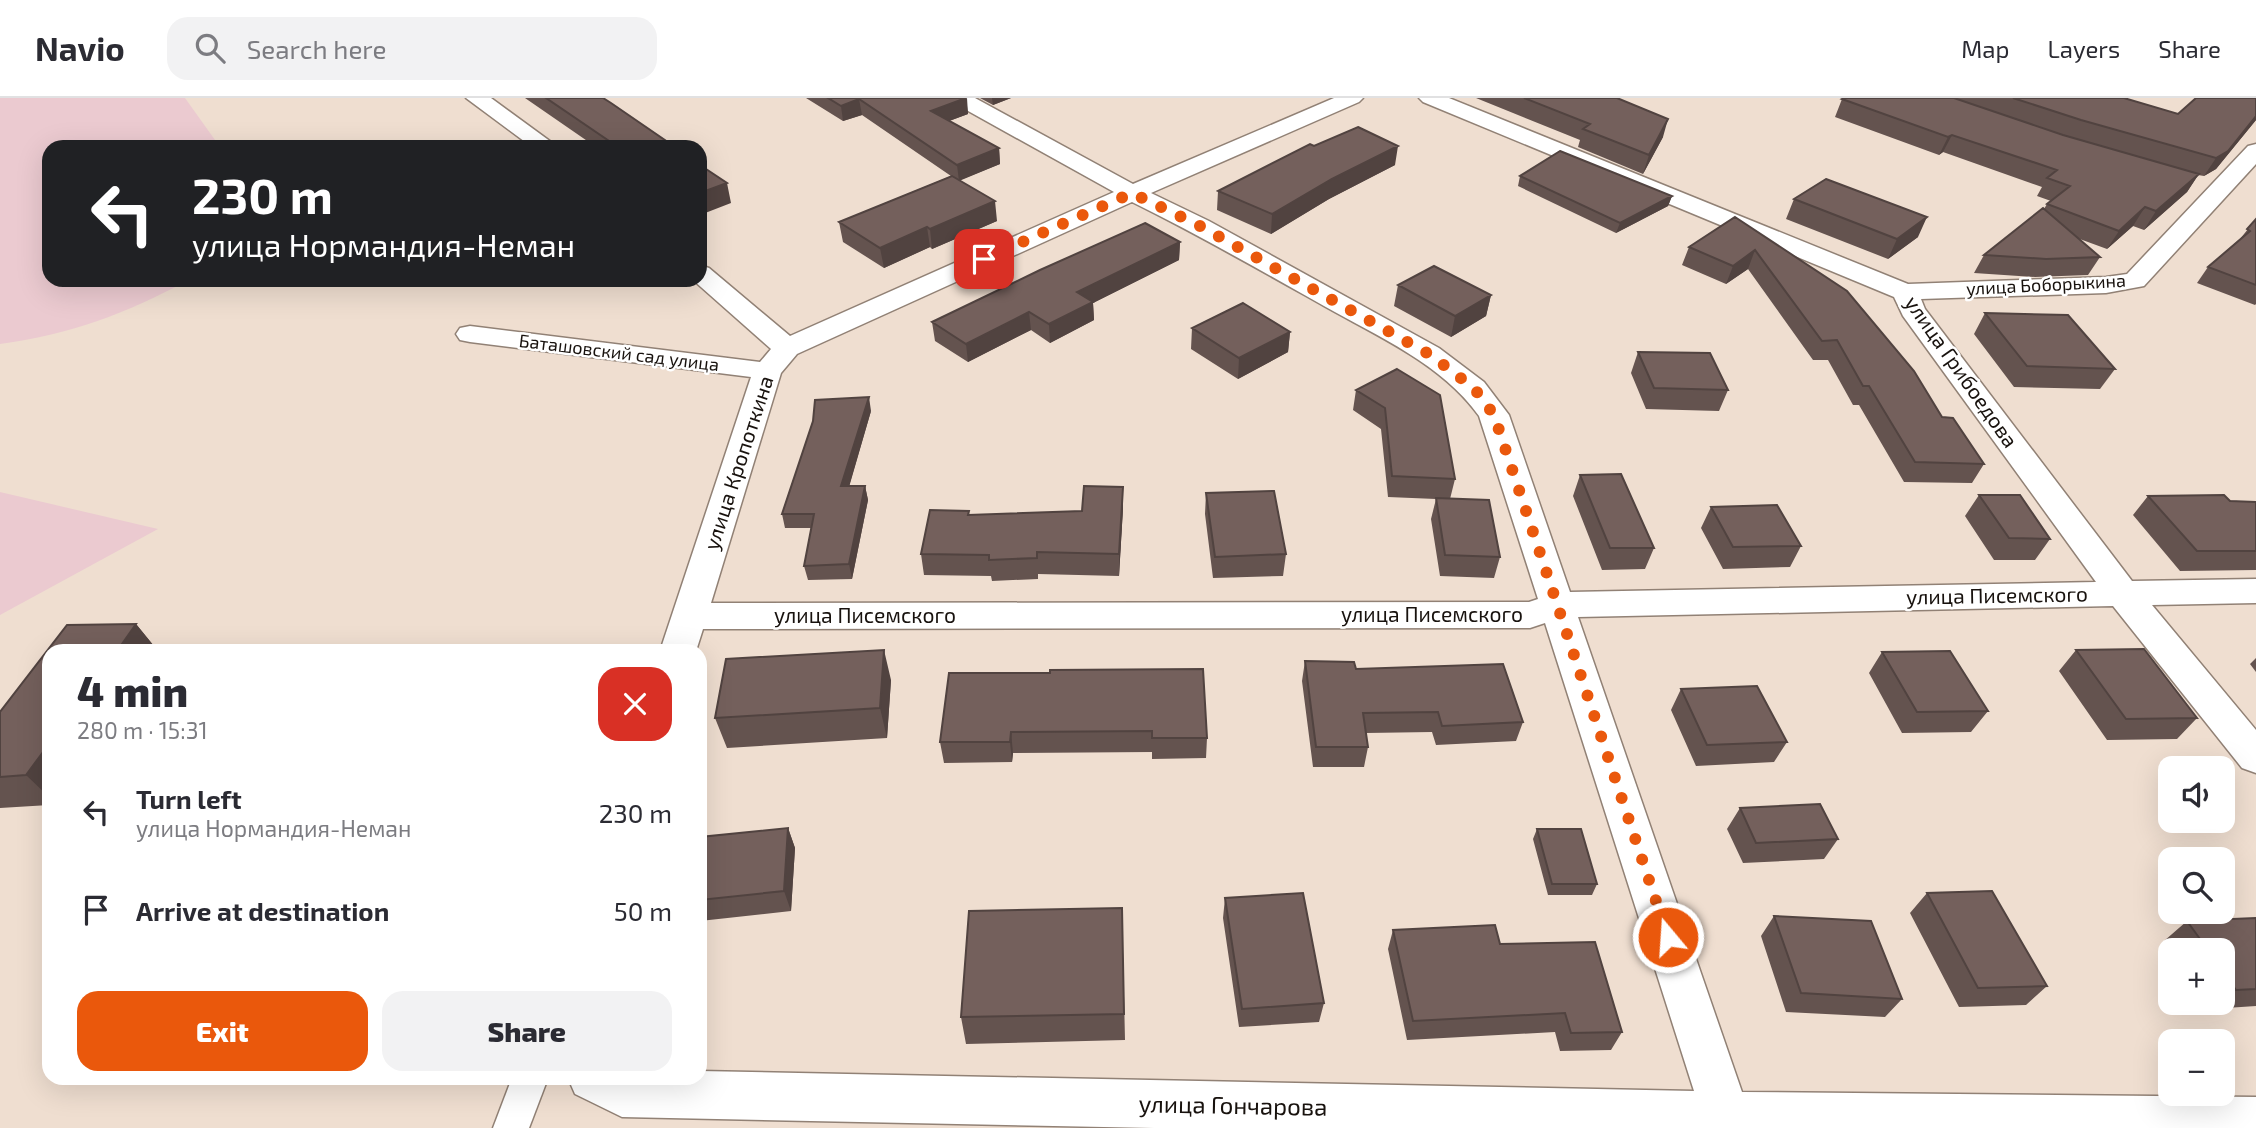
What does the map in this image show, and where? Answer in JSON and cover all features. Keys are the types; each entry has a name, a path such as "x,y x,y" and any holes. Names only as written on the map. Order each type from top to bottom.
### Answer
{"street":[{"path":"477,98 537,140"},
{"path":"959,98 1132,193 1200,226 1429,354 1474,388 1494,415 1726,1116"},
{"path":"707,281 777,360 1132,193 1352,98"},
{"name":"улица Грибоедова","path":"1430,98 1905,292 1912,310 2122,593 2256,757"},
{"name":"улица Боборыкина","path":"1905,292 2106,285 2135,280 2256,151"},
{"path":"2192,184 2218,191"},
{"name":"Баташовский сад улица","path":"470,334 777,360"},
{"name":"улица Кропоткина","path":"680,644 777,360"},
{"name":"улица Писемского","path":"690,616 1530,615 1559,605 2256,591"},
{"path":"511,1128 527,1085"},
{"name":"улица Гончарова","path":"606,1085 622,1093 1726,1116 2256,1121"}],"shaded area":[{"path":"0,98 185,98 215,140 42,140 42,287 175,287 97,321 51,335 0,344"},
{"path":"0,492 158,529 0,615"}],"building":[{"path":"546,98 603,98 665,140 608,140"},
{"path":"828,98 966,98 931,111 999,148 957,165 859,99 841,106"},
{"path":"1524,98 1617,98 1668,119 1649,155 1583,129 1590,124"},
{"path":"1954,98 2063,135 2199,174 2156,211 2145,207 2119,231 2047,204 2070,186 2047,178 2057,170 1952,135 1948,137 1842,99"},
{"path":"2013,98 2124,98 2178,114 2196,98 2256,98 2256,116 2228,151 2216,158"},
{"path":"1358,127 1398,146 1332,179 1272,214 1218,191 1310,144 1314,146"},
{"path":"1560,151 1672,196 1620,223 1520,176"},
{"path":"707,170 727,183 707,190"},
{"path":"952,176 995,201 880,248 839,222"},
{"path":"1826,179 1927,217 1897,239 1794,199"},
{"path":"2043,208 2100,257 2046,259 1984,255"},
{"path":"1735,217 1847,291 1914,371 1942,417 1953,418 1984,464 1915,462 1869,386 1863,386 1837,340 1822,341 1755,250 1733,266 1689,247"},
{"path":"2256,219 2256,285 2208,267 2250,231 2247,229"},
{"path":"1145,223 1180,242 1077,292 1093,302 1049,324 1029,312 966,344 932,322 1040,270"},
{"path":"1434,266 1491,295 1455,316 1398,285"},
{"path":"1243,303 1290,332 1239,358 1192,328"},
{"path":"1985,313 2068,315 2115,369 2027,366"},
{"path":"1638,352 1710,353 1728,390 1654,388"},
{"path":"1397,369 1440,395 1455,479 1392,476 1385,408 1356,390"},
{"path":"869,397 841,486 865,486 849,564 804,566 814,514 782,514 813,421 815,400"},
{"path":"1621,474 1654,548 1610,548 1580,475"},
{"path":"1084,486 1123,487 1119,554 1037,552 1037,558 989,560 989,555 921,554 930,510 969,511 968,515 1082,511"},
{"path":"1274,491 1286,554 1215,557 1206,493"},
{"path":"1979,495 2020,495 2050,539 2009,538"},
{"path":"2224,495 2230,501 2256,502 2256,551 2197,551 2148,496"},
{"path":"1436,498 1489,500 1500,557 1445,555"},
{"path":"1777,505 1801,546 1733,547 1711,507"},
{"path":"136,624 122,644 52,644 67,625"},
{"path":"2144,649 2197,718 2126,719 2076,650"},
{"path":"884,650 880,708 715,718 726,659"},
{"path":"1950,651 1988,711 1917,712 1882,652"},
{"path":"42,657 42,753 26,775 0,777 0,712"},
{"path":"1305,661 1354,662 1356,669 1503,664 1523,722 1442,726 1438,712 1363,713 1368,747 1316,747"},
{"path":"1203,669 1207,738 1152,738 1152,731 1011,732 1010,742 940,742 949,673"},
{"path":"1757,686 1787,742 1707,745 1681,689"},
{"path":"1820,804 1838,839 1756,843 1740,808"},
{"path":"788,828 784,891 707,899 707,836"},
{"path":"1537,829 1581,829 1597,884 1552,884"},
{"path":"1992,891 2047,986 1978,988 1927,893"},
{"path":"1303,893 1324,1003 1242,1009 1225,898"},
{"path":"1122,908 1124,1014 961,1017 969,911"},
{"path":"1774,916 1871,921 1902,999 1801,993"},
{"path":"2256,918 2256,989 2235,989 2235,938 2199,938 2189,924 2235,924 2235,919"},
{"path":"1495,925 1500,944 1595,942 1622,1032 1571,1033 1565,1013 1413,1021 1393,930"}],"route":[{"path":"984,259 1132,193 1200,226 1429,354 1474,388 1494,415 1668,937"}]}
